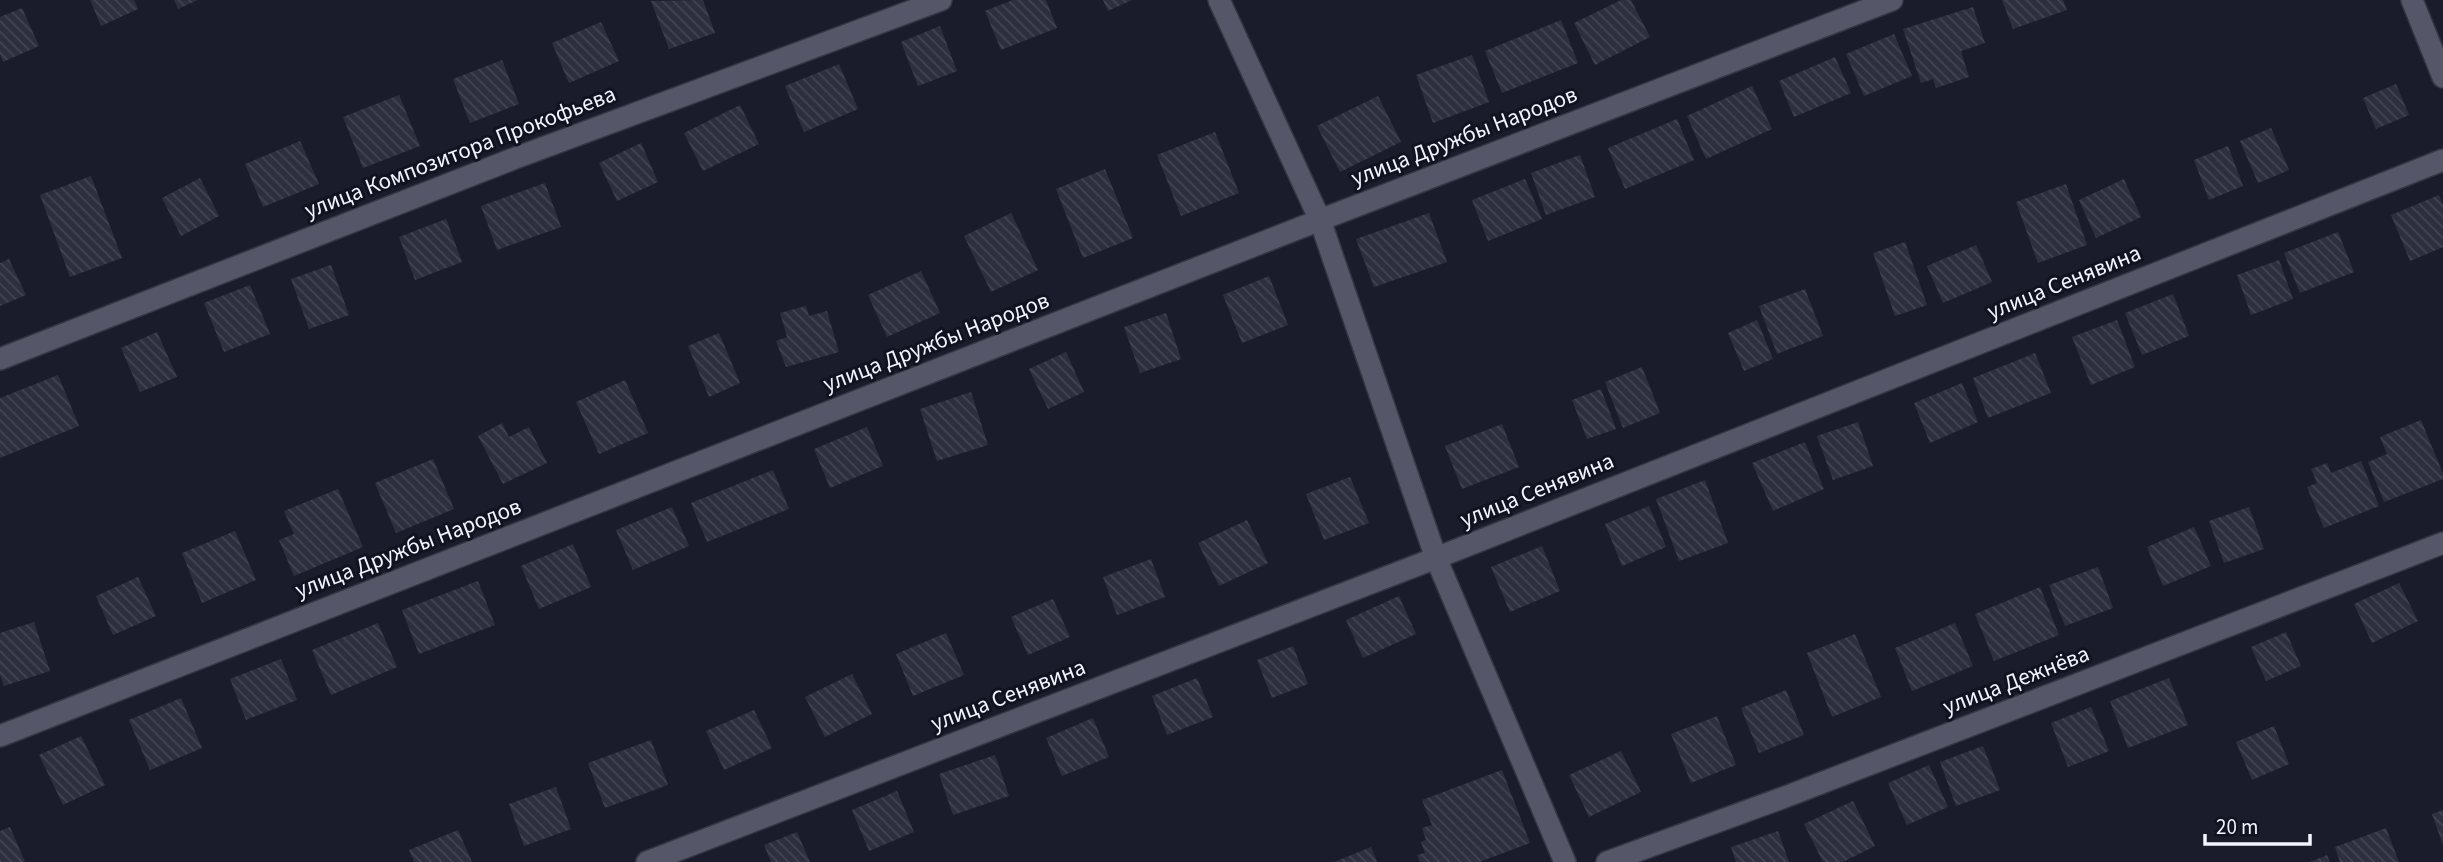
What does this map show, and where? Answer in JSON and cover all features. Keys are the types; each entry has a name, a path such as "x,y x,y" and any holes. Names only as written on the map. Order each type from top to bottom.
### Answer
{"street":[{"name":"улица Композитора Прокофьева","path":"0,359 518,157 940,0"},
{"path":"1219,0 1320,220 1436,558 1564,862"},
{"name":"улица Дружбы Народов","path":"0,736 1320,220 1892,0"},
{"path":"2412,0 2443,77"},
{"name":"улица Сенявина","path":"647,862 1436,558 2443,160"},
{"name":"улица Дежнёва","path":"1607,862 1785,797 2443,543"}],"building":[{"path":"90,0 134,0 138,9 101,26"},
{"path":"174,0 198,0 178,9"},
{"path":"703,0 715,33 669,49 651,1"},
{"path":"1013,0 1046,0 1057,28 1001,50 985,11"},
{"path":"1103,0 1132,0 1108,11"},
{"path":"1621,0 1631,0 1650,37 1595,65 1574,23"},
{"path":"2002,0 2063,0 2067,10 2013,29"},
{"path":"1973,7 1985,43 1961,51 1969,77 1936,88 1933,79 1921,83 1903,29"},
{"path":"22,8 39,46 3,62 0,54 0,17"},
{"path":"1561,20 1578,63 1502,93 1485,51"},
{"path":"601,22 619,61 569,83 552,43"},
{"path":"940,26 957,71 918,86 901,42"},
{"path":"1894,34 1912,76 1864,96 1846,54"},
{"path":"1472,55 1489,102 1433,123 1416,75"},
{"path":"1835,57 1851,93 1794,117 1779,81"},
{"path":"502,60 519,104 470,123 453,79"},
{"path":"839,64 858,109 804,132 785,86"},
{"path":"2396,84 2409,115 2376,129 2363,98"},
{"path":"1752,86 1772,129 1706,159 1687,116"},
{"path":"399,95 420,146 363,168 343,117"},
{"path":"1378,96 1401,142 1340,172 1317,126"},
{"path":"740,105 759,144 703,171 684,133"},
{"path":"1677,119 1694,160 1625,189 1608,148"},
{"path":"2271,128 2289,170 2258,183 2240,141"},
{"path":"1215,132 1239,193 1181,216 1157,155"},
{"path":"300,141 319,184 263,207 245,164"},
{"path":"641,143 658,182 617,201 599,163"},
{"path":"2228,146 2243,186 2209,200 2194,160"},
{"path":"1580,155 1595,197 1546,215 1531,173"},
{"path":"1105,169 1133,238 1083,258 1056,189"},
{"path":"91,176 122,258 70,277 40,195"},
{"path":"200,178 219,216 181,236 162,198"},
{"path":"1525,179 1542,219 1488,241 1472,200"},
{"path":"2124,179 2141,217 2096,238 2079,200"},
{"path":"545,183 561,227 497,250 481,206"},
{"path":"2066,184 2087,245 2038,263 2016,202"},
{"path":"2439,195 2443,205 2443,247 2410,261 2391,215"},
{"path":"1011,213 1038,270 991,292 964,236"},
{"path":"1429,213 1447,262 1374,287 1356,239"},
{"path":"446,219 462,262 415,280 399,237"},
{"path":"2338,232 2354,272 2300,293 2284,253"},
{"path":"1905,242 1927,305 1895,316 1873,253"},
{"path":"1976,245 1992,282 1943,303 1927,266"},
{"path":"9,259 26,295 0,306 0,263"},
{"path":"2279,260 2293,299 2251,315 2237,275"},
{"path":"331,265 349,315 309,329 291,279"},
{"path":"921,271 940,313 887,337 868,295"},
{"path":"1269,276 1288,325 1242,343 1223,295"},
{"path":"250,285 270,334 224,352 204,303"},
{"path":"1805,289 1823,336 1777,354 1759,306"},
{"path":"2173,294 2189,336 2142,355 2125,313"},
{"path":"806,306 809,316 827,311 839,352 786,367 776,341 787,337 780,313"},
{"path":"1166,313 1181,359 1140,373 1124,327"},
{"path":"1757,320 1773,359 1744,371 1728,333"},
{"path":"2117,320 2135,367 2091,385 2072,337"},
{"path":"157,332 177,377 140,392 121,348"},
{"path":"719,333 740,383 709,397 688,346"},
{"path":"1066,352 1084,392 1048,409 1029,369"},
{"path":"2035,353 2051,393 1988,418 1973,378"},
{"path":"1642,367 1660,413 1623,428 1605,382"},
{"path":"58,375 79,426 0,458 0,398"},
{"path":"625,380 648,433 599,454 576,402"},
{"path":"1962,383 1978,422 1930,443 1914,403"},
{"path":"1601,389 1616,429 1587,439 1572,400"},
{"path":"971,392 988,445 937,461 920,409"},
{"path":"2421,420 2443,479 2384,502 2368,462 2387,454 2380,437"},
{"path":"1858,422 1873,466 1833,480 1817,436"},
{"path":"502,423 509,437 529,427 547,463 503,484 478,436"},
{"path":"1502,424 1519,467 1462,489 1445,446"},
{"path":"867,427 883,466 830,488 814,449"},
{"path":"1805,442 1824,489 1773,511 1752,463"},
{"path":"433,459 454,509 396,533 375,483"},
{"path":"2361,461 2379,506 2324,528 2307,487 2317,483 2311,469 2327,463 2331,473"},
{"path":"773,470 789,509 707,542 691,503"},
{"path":"1350,477 1369,523 1324,540 1306,494"},
{"path":"1705,480 1728,543 1679,561 1656,499"},
{"path":"338,489 363,547 294,576 279,540 294,534 284,511"},
{"path":"1649,506 1666,547 1622,566 1605,524"},
{"path":"672,507 689,546 633,570 616,530"},
{"path":"2249,507 2264,549 2224,563 2209,521"},
{"path":"1247,520 1268,563 1219,586 1198,543"},
{"path":"2194,527 2211,566 2163,586 2147,547"},
{"path":"235,531 256,580 202,603 182,553"},
{"path":"573,544 591,587 539,609 521,566"},
{"path":"1542,546 1560,591 1510,612 1491,567"},
{"path":"1151,559 1165,597 1117,615 1103,577"},
{"path":"2098,567 2113,608 2065,626 2049,585"},
{"path":"138,577 156,616 113,635 96,596"},
{"path":"478,581 495,625 419,654 402,610"},
{"path":"2399,583 2418,621 2372,643 2354,604"},
{"path":"2040,587 2059,635 1994,661 1975,614"},
{"path":"1399,596 1416,634 1363,658 1346,620"},
{"path":"1053,599 1070,637 1028,655 1011,617"},
{"path":"34,622 50,671 4,686 0,675 0,633"},
{"path":"378,623 397,667 331,695 312,650"},
{"path":"1955,623 1973,666 1912,691 1895,648"},
{"path":"2286,632 2301,666 2266,681 2251,647"},
{"path":"946,633 964,675 913,696 896,654"},
{"path":"1855,634 1881,697 1832,717 1807,653"},
{"path":"1293,646 1308,684 1272,698 1257,660"},
{"path":"281,659 297,700 246,720 230,679"},
{"path":"852,674 872,714 825,737 805,697"},
{"path":"1197,678 1213,717 1167,735 1152,696"},
{"path":"2169,678 2188,725 2128,748 2110,701"},
{"path":"1786,690 1804,735 1759,753 1741,708"},
{"path":"181,698 202,748 150,770 129,720"},
{"path":"2091,707 2109,751 2068,767 2051,723"},
{"path":"754,710 772,748 724,770 706,731"},
{"path":"1717,716 1736,765 1691,783 1671,734"},
{"path":"1093,718 1109,757 1062,776 1046,738"},
{"path":"2274,726 2289,764 2252,780 2236,742"},
{"path":"81,736 105,785 63,805 39,755"},
{"path":"651,740 668,785 605,808 588,763"},
{"path":"1983,746 2000,790 1956,806 1940,762"},
{"path":"1621,751 1641,792 1589,817 1569,775"},
{"path":"995,755 1009,796 953,815 939,774"},
{"path":"1929,765 1948,807 1907,825 1888,783"},
{"path":"1502,770 1530,843 1479,862 1420,862 1417,855 1425,853 1421,842 1426,840 1422,828 1432,825 1422,800"},
{"path":"556,787 571,829 524,846 509,804"},
{"path":"897,791 914,832 869,851 852,810"},
{"path":"1853,801 1875,846 1843,862 1823,862 1804,824"},
{"path":"2443,810 2443,845 2432,814"},
{"path":"10,827 25,862 0,862 0,831"},
{"path":"2386,828 2399,862 2340,862 2335,847"},
{"path":"458,830 472,862 414,862 409,850"},
{"path":"1778,831 1789,862 1736,862 1731,847"},
{"path":"797,832 810,862 771,862 764,845"},
{"path":"1371,847 1377,862 1334,862"},
{"path":"2327,855 2330,862 2310,862"}]}
